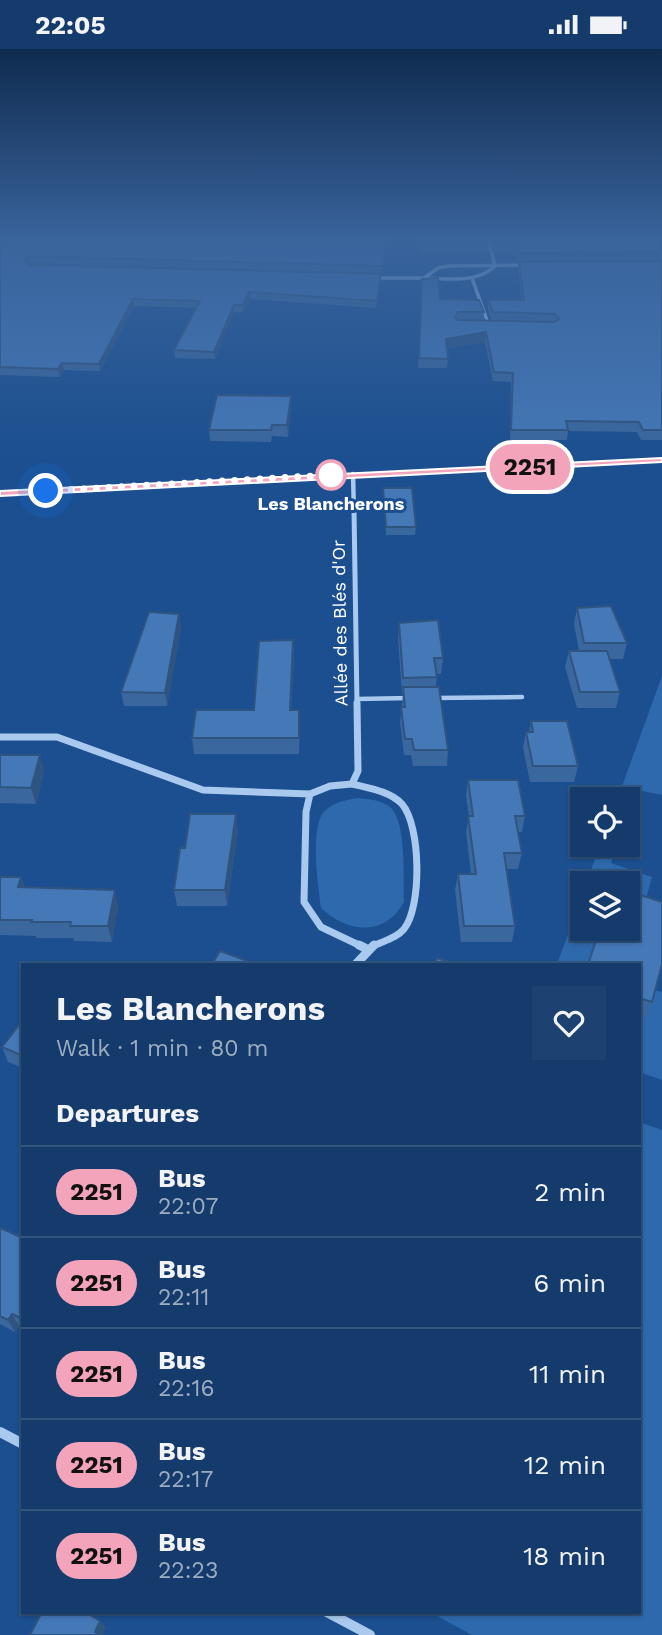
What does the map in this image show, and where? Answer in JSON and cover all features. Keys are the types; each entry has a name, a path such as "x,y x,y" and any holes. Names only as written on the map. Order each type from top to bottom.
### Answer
{"street":[{"path":"483,310 489,326"},
{"path":"479,326 502,326"},
{"path":"0,493 662,460"},
{"name":"Allée des Blés d'Or","path":"352,784 358,771 353,474"},
{"path":"0,737 57,737 203,790 310,794 330,786 352,784 380,790 403,805 415,830 415,910 404,930 365,948 357,963"},
{"path":"310,794 306,812 304,902 321,927 365,948"},
{"path":"0,1432 21,1443"},
{"path":"331,1614 370,1635"}],"lane":[{"path":"426,698 522,697"},
{"path":"357,699 412,698"}],"shaded area":[{"path":"662,676 662,795 640,791 640,787 622,787"},
{"path":"358,798 379,801 390,807 402,837 404,902 396,914 376,926 353,926 321,908 316,859 319,821 323,813 335,804"},
{"path":"596,857 613,857 611,863 634,871 591,871"},
{"path":"640,873 652,877 640,912"},
{"path":"570,929 570,941 597,941 589,963 557,963"},
{"path":"653,990 662,992 662,1080 641,1073 641,1011"},
{"path":"641,1123 662,1130 662,1635 472,1635 434,1614 641,1614"}],"building":[{"path":"0,310 127,310 99,364 62,363 58,369 0,367"},
{"path":"195,310 232,310 214,352 174,350"},
{"path":"421,310 484,312 458,312 455,317 458,320 554,322 559,319 555,314 492,310 662,310 662,430 643,430 639,422 566,421 568,430 511,430 513,373 494,372 486,332 446,339 448,359 419,358"},
{"path":"217,395 291,396 287,425 272,425 271,430 209,430"},
{"path":"383,488 412,488 416,527 386,527"},
{"path":"611,606 627,643 584,643 577,608"},
{"path":"149,612 179,614 165,693 121,692"},
{"path":"438,620 443,658 434,658 437,677 403,678 399,623"},
{"path":"293,640 290,710 299,710 299,738 192,738 196,710 254,710 259,641"},
{"path":"569,651 607,651 620,692 580,692"},
{"path":"403,687 439,687 448,750 414,750 412,739 405,739 401,707 405,707"},
{"path":"531,721 567,721 578,766 533,766 526,732 533,732"},
{"path":"0,755 40,755 31,788 0,787"},
{"path":"468,780 518,780 525,816 515,816 522,853 504,853 515,926 464,926 458,874 476,874 468,816 473,816"},
{"path":"190,814 236,814 225,890 174,890 180,848 185,848"},
{"path":"0,877 21,877 18,887 115,890 108,926 70,926 71,922 0,920"},
{"path":"640,895 662,902 662,964 652,1002 641,999 641,963 588,963 596,941 640,941"},
{"path":"220,951 253,963 213,963"},
{"path":"437,958 453,963 434,963"},
{"path":"21,1023 21,1055 2,1047"},
{"path":"0,1228 21,1237 21,1318 12,1314 8,1320 0,1316"},
{"path":"41,1614 88,1614 100,1621 95,1632 101,1635 30,1635"}],"bus line":[{"name":"2251","path":"0,493 662,460"}],"place":[{"name":"Les Blancherons","path":"331,475"}],"route":[{"path":"46,491 331,475"}]}
